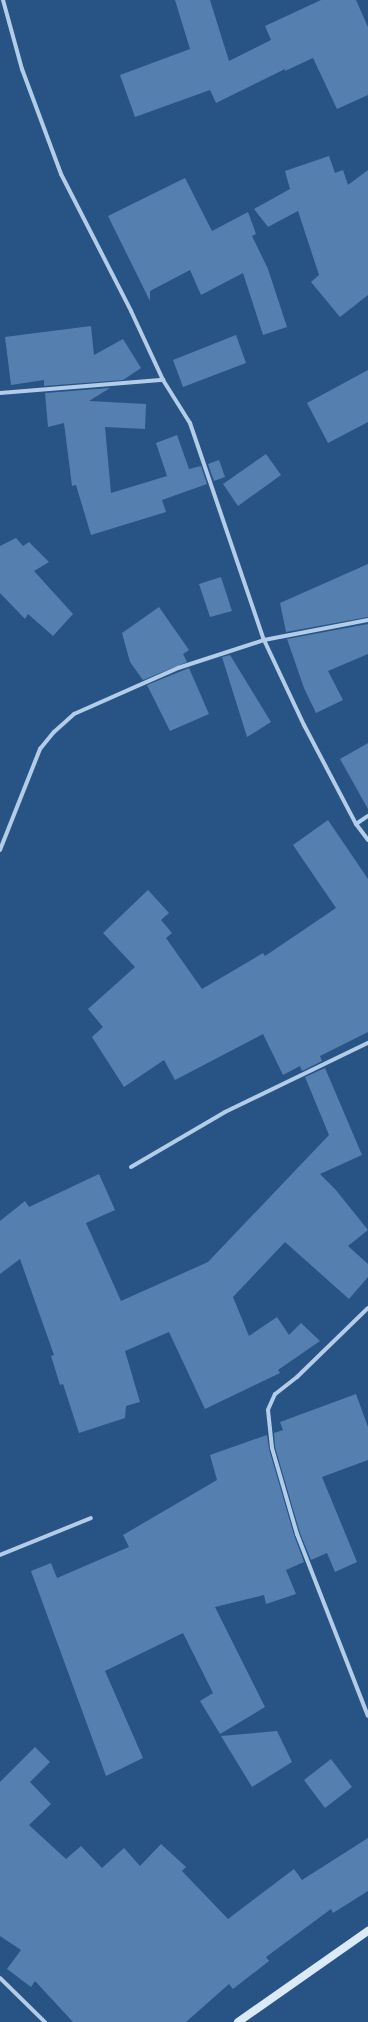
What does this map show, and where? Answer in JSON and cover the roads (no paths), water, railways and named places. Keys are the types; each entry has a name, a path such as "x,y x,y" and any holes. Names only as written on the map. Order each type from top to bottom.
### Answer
{"street":[{"path":"3,0 22,69 61,174 131,311 163,380 190,423 264,640 304,725 356,824 368,840"},
{"path":"0,393 163,380"},
{"path":"0,850 40,749 54,732 74,714 178,668 264,640 368,620"},
{"path":"356,824 368,816"},
{"path":"131,1167 225,1112 368,1043"},
{"path":"368,1308 297,1377 275,1394 268,1410 272,1448 297,1534 368,1716"},
{"path":"0,1555 90,1518"},
{"path":"238,2022 368,1931"},
{"path":"0,1978 45,2022"}]}
